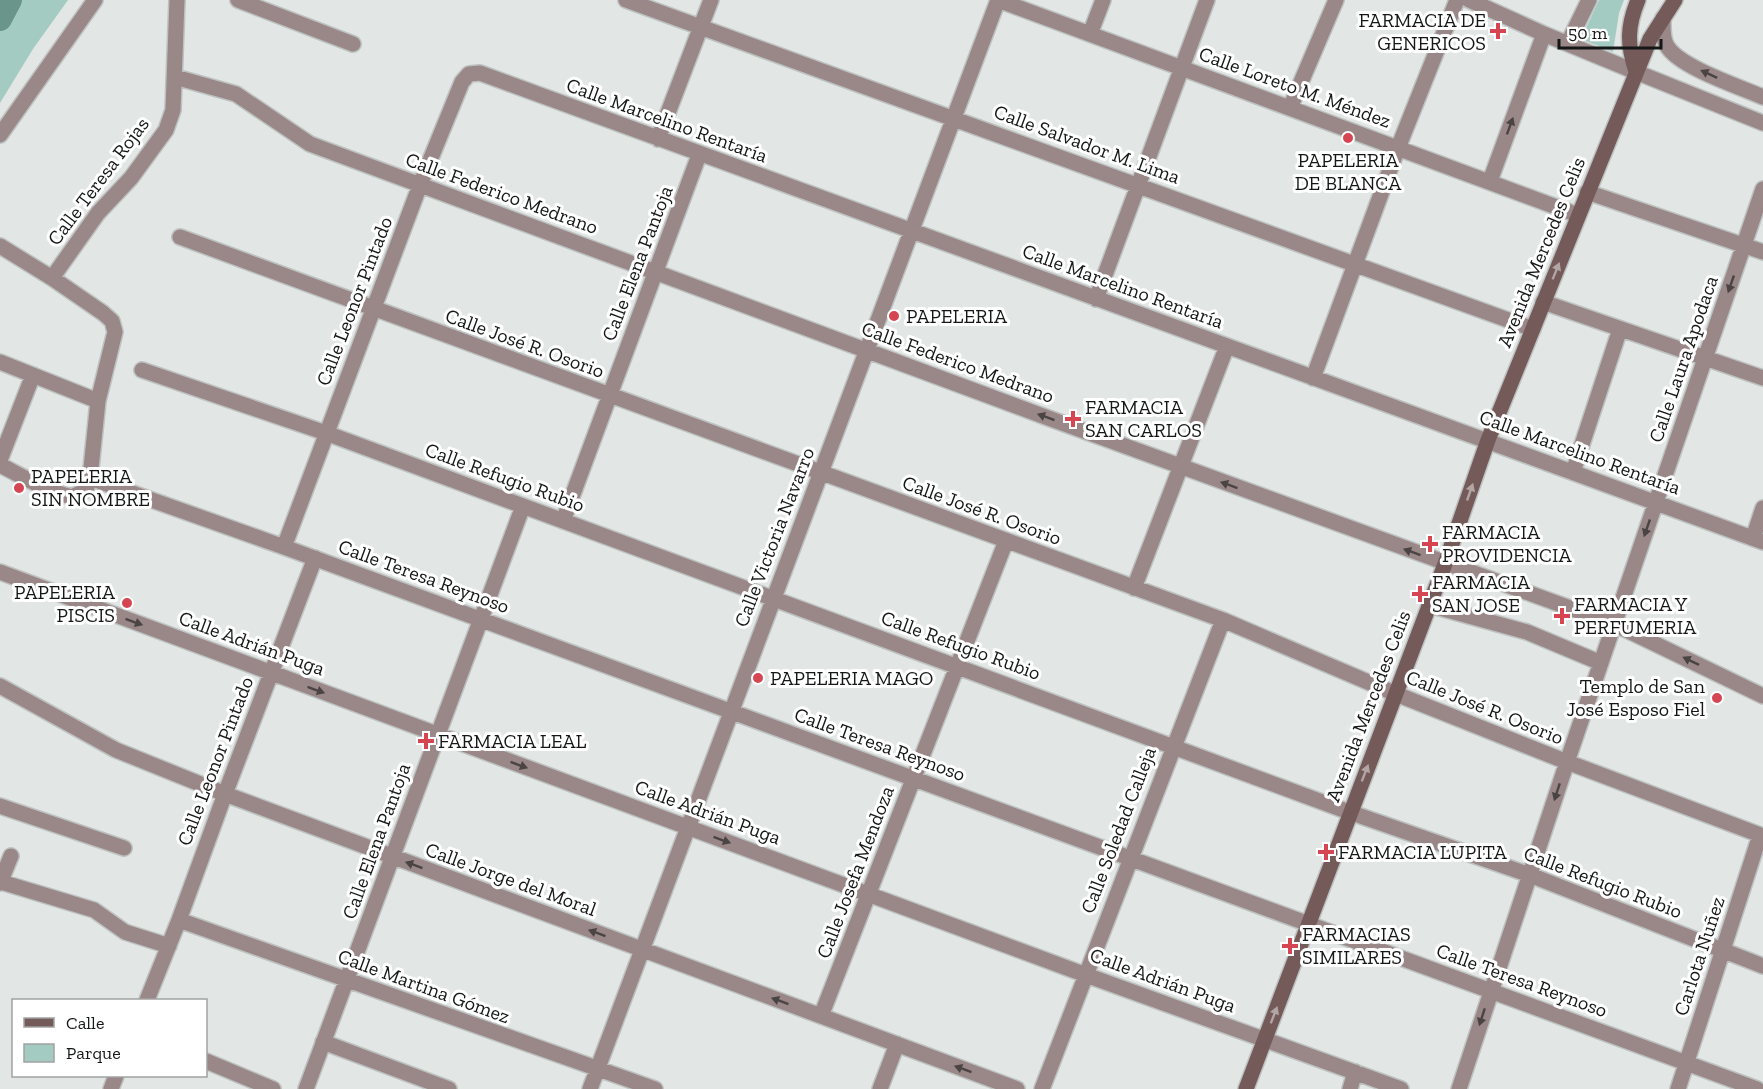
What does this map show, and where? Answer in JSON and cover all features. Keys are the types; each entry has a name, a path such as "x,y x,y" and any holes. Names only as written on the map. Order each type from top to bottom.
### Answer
{"main road":[{"path":"1636,72 1628,40 1633,12 1638,0"},
{"name":"Avenida Mercedes Celis","path":"1246,1089 1349,812 1445,564 1488,440 1650,39 1675,0"}],"street":[{"path":"0,135 95,0"},
{"name":"Calle Teresa Rojas","path":"52,278 98,213 131,178 166,130 173,110 177,0"},
{"path":"238,0 353,44"},
{"name":"Calle Salvador M. Lima","path":"626,0 1533,329"},
{"path":"658,139 711,0"},
{"name":"Calle Loreto M. Méndez","path":"998,0 1578,215"},
{"name":"Calle Victoria Navarro","path":"590,1089 998,0"},
{"path":"1090,34 1103,0"},
{"path":"1096,299 1207,0"},
{"path":"1290,108 1336,0"},
{"path":"1313,378 1398,148 1457,0"},
{"path":"1469,0 1545,34 1763,123"},
{"path":"1568,43 1588,0"},
{"path":"1663,18 1667,46 1676,56 1714,76 1763,97"},
{"path":"1490,181 1545,34"},
{"name":"Calle Marcelino Rentaría","path":"469,74 480,73 699,155 1758,540"},
{"name":"Calle Leonor Pintado","path":"284,547 420,185 462,82 469,74"},
{"name":"Calle Federico Medrano","path":"175,77 236,94 310,144 1181,467 1614,624 1763,696"},
{"name":"Calle Elena Pantoja","path":"563,520 699,155"},
{"name":"Calle Laura Apodaca","path":"1459,1089 1567,762 1763,189"},
{"path":"1587,192 1763,252"},
{"name":"Calle José R. Osorio","path":"180,237 1222,620 1396,694 1761,836"},
{"path":"0,246 52,278 112,321 115,332 98,401 90,478 86,489 72,497 51,492 0,465"},
{"path":"1543,302 1763,378"},
{"path":"1573,472 1620,329"},
{"path":"1134,588 1227,346"},
{"path":"0,362 98,401"},
{"name":"Calle Refugio Rubio","path":"142,370 326,433 1349,812 1530,875 1763,966"},
{"path":"0,460 33,375"},
{"name":"Calle Teresa Reynoso","path":"90,478 315,558 1757,1089"},
{"name":"Calle Elena Pantoja","path":"306,1089 523,506"},
{"path":"1758,540 1763,508"},
{"name":"Calle Josefa Mendoza","path":"821,1016 1006,541"},
{"name":"Calle Leonor Pintado","path":"147,999 315,558"},
{"name":"Calle Adrián Puga","path":"0,572 1086,975 1401,1089"},
{"path":"1429,605 1527,632 1601,663"},
{"name":"Calle Soledad Calleja","path":"1042,1089 1222,620"},
{"name":"Calle Jorge del Moral","path":"0,686 116,750 225,794 1017,1089"},
{"path":"0,806 124,848"},
{"name":"Carlota Nuñez","path":"1678,1089 1761,836"},
{"path":"11,856 0,883 94,910 125,932 169,946"},
{"name":"Calle Martina Gómez","path":"179,920 655,1089"},
{"path":"323,1042 449,1089"},
{"path":"880,1089 897,1044"},
{"path":"207,1061 273,1089"},
{"path":"1350,1089 1355,1072"}],"green space":[{"path":"0,0 68,0 33,49 0,103"},
{"path":"1599,0 1624,0 1619,13 1613,52 1581,39"}],"waterway":[{"path":"0,19 10,0"}],"place":[{"name":"FARMACIA DE GENERICOS","path":"1498,31"},
{"name":"PAPELERIA DE BLANCA","path":"1348,138"},
{"name":"PAPELERIA","path":"894,316"},
{"name":"FARMACIA SAN CARLOS","path":"1073,419"},
{"name":"PAPELERIA SIN NOMBRE","path":"19,488"},
{"name":"FARMACIA PROVIDENCIA","path":"1430,544"},
{"name":"FARMACIA SAN JOSE","path":"1420,594"},
{"name":"PAPELERIA PISCIS","path":"127,603"},
{"name":"FARMACIA Y PERFUMERIA","path":"1562,616"},
{"name":"PAPELERIA MAGO","path":"758,678"},
{"name":"Templo de San José Esposo Fiel","path":"1717,698"},
{"name":"FARMACIA LEAL","path":"426,741"},
{"name":"FARMACIA LUPITA","path":"1326,852"},
{"name":"FARMACIAS SIMILARES","path":"1290,946"}]}
